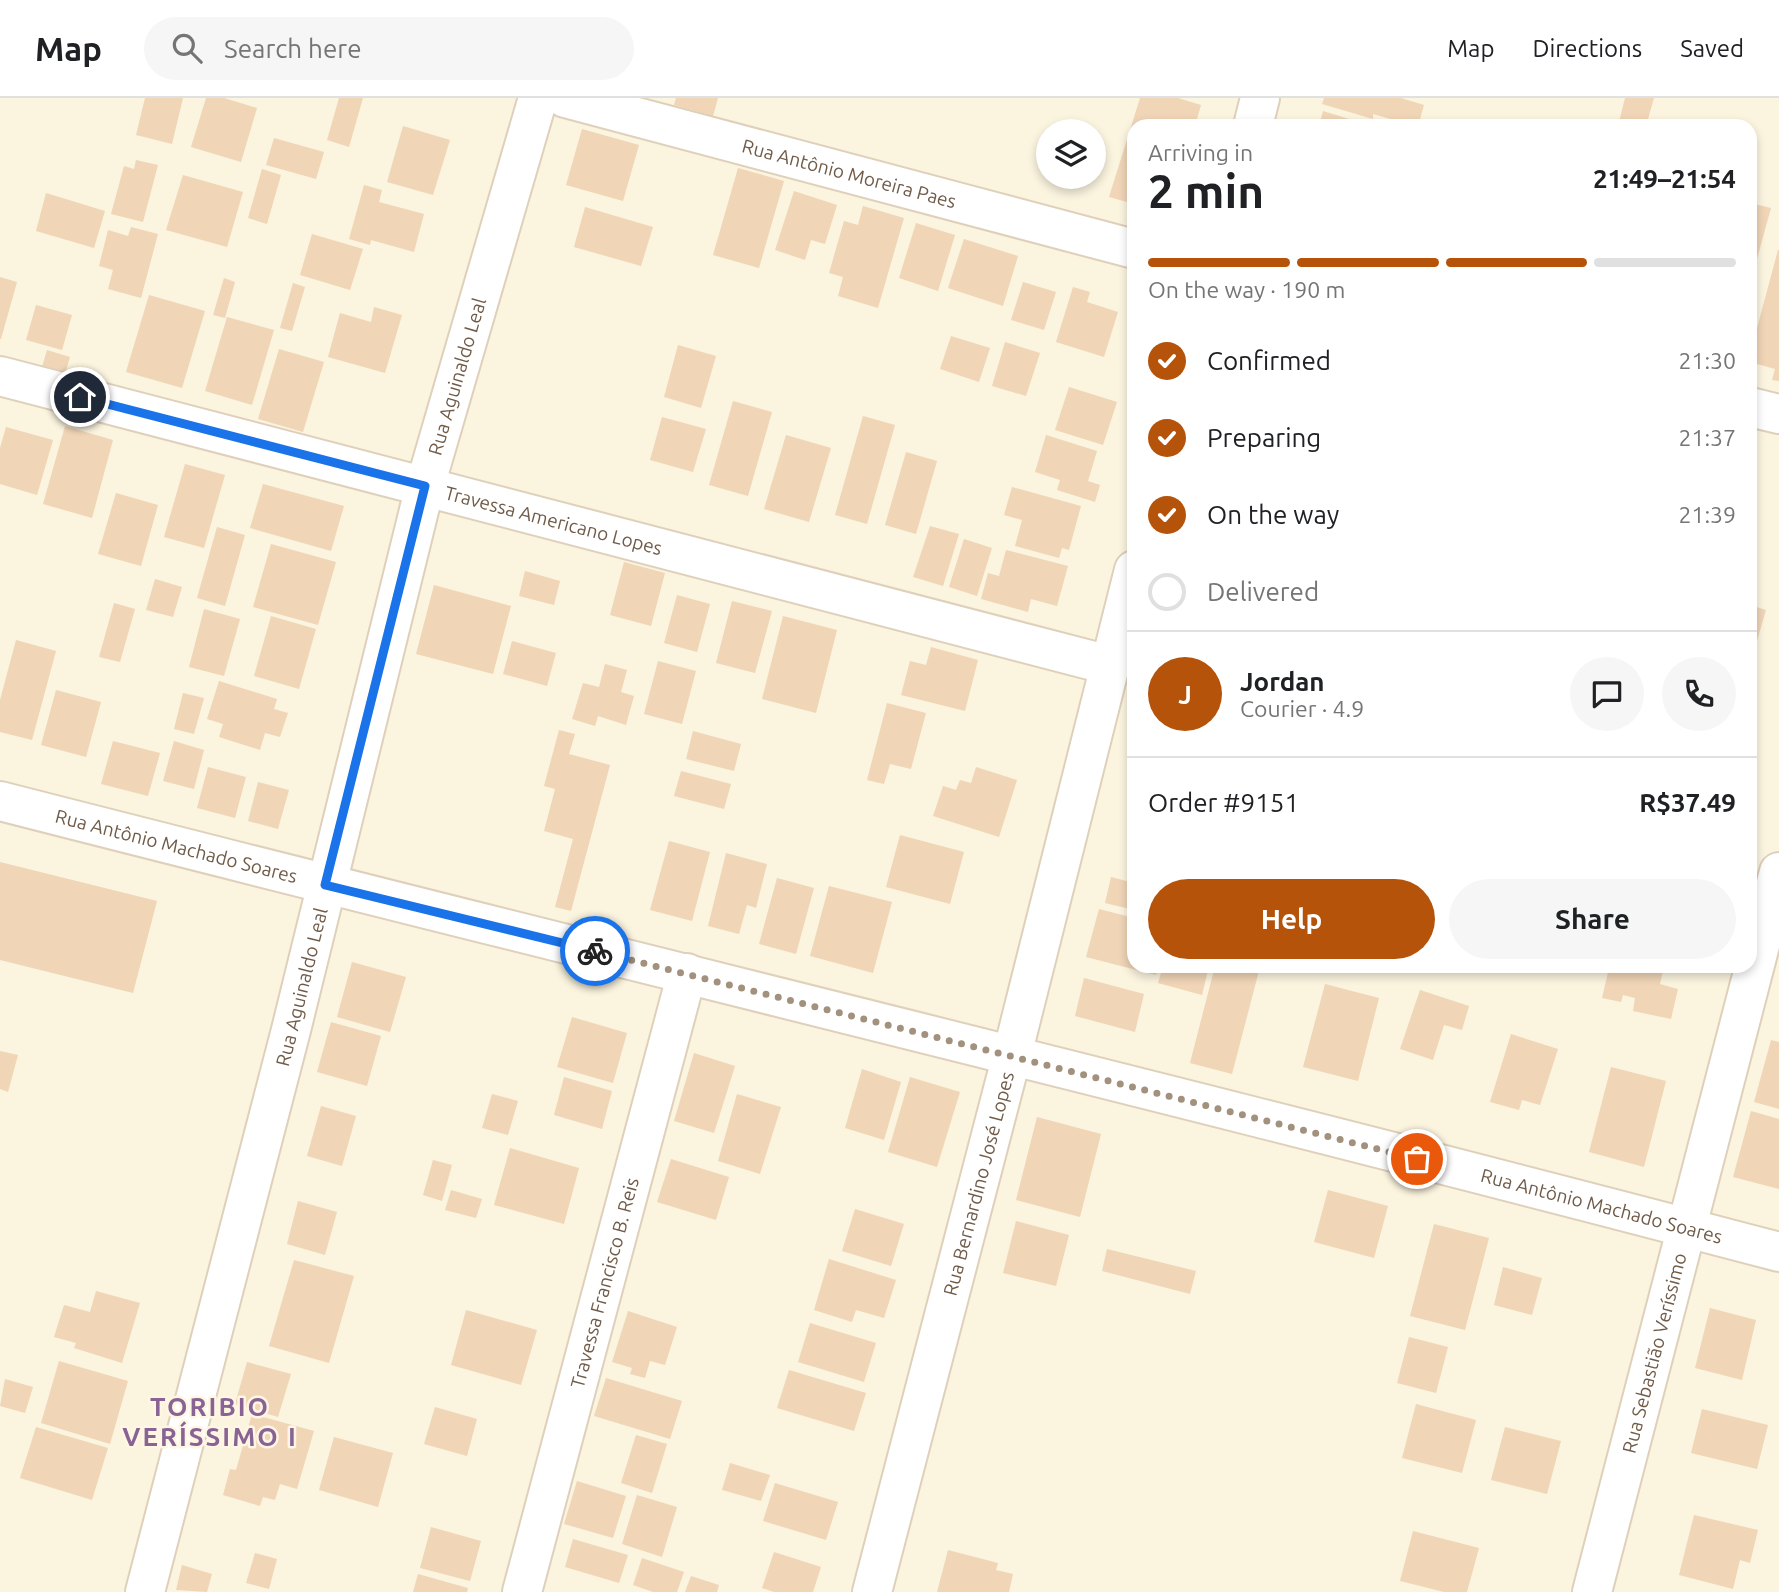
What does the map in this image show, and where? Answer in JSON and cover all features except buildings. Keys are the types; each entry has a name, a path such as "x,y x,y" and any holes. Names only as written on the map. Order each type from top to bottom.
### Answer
{"street":[{"name":"Rua Aguinaldo Leal","path":"145,1592 291,1030 425,486 538,98"},
{"name":"Rua Antônio Moreira Paes","path":"565,98 1127,247"},
{"path":"1254,119 1260,98"},
{"name":"Travessa Americano Lopes","path":"0,376 1109,665"},
{"path":"1757,409 1779,414"},
{"name":"Rua Bernardino José Lopes","path":"872,1592 1012,1055 1127,597"},
{"name":"Rua Antônio Machado Soares","path":"0,801 325,885 1012,1055 1779,1252"},
{"name":"Rua Sebastião Veríssimo","path":"1757,958 1779,872"},
{"name":"Travessa Francisco B. Reis","path":"522,1592 687,973"},
{"name":"Rua Sebastião Veríssimo","path":"1592,1592 1753,973"}],"way so far":[{"path":"595,951 1417,1159"}],"district":[{"name":"TORIBIO VERÍSSIMO I","path":"210,1422"}],"route":[{"path":"80,397 425,486 325,885 595,951"}]}
